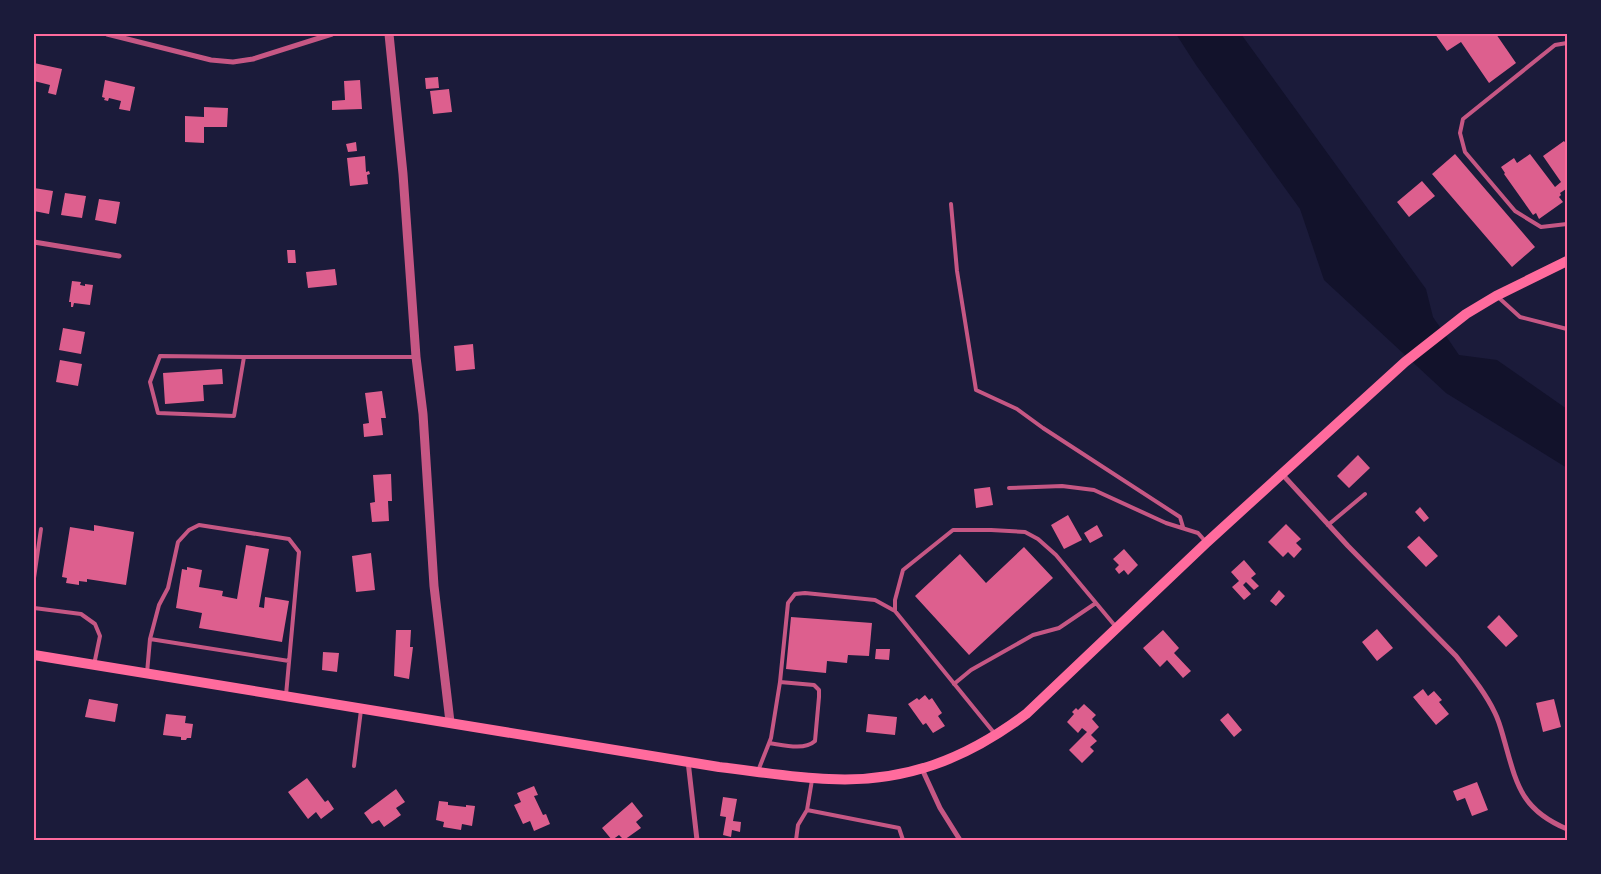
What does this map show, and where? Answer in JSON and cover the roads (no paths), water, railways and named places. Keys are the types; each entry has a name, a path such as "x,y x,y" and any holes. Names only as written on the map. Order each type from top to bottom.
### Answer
{"main road":[{"path":"34,655 758,771 828,779 865,778 922,769 965,753 996,736 1026,714 1206,543 1406,362 1449,327 1496,296 1567,261"}],"street":[{"path":"107,34 212,60 233,62 253,59 332,34"},
{"path":"389,34 403,174 416,357 423,414 434,586 450,722"},
{"path":"34,242 119,256"},
{"path":"1282,474 1328,525 1456,656 1471,674 1496,714 1518,786 1525,798 1543,816 1567,829"},
{"path":"688,761 697,840"},
{"path":"922,769 940,808 960,840"}],"lane":[{"path":"1567,43 1555,45 1463,119 1460,133 1465,152 1515,211 1541,227 1567,224"},
{"path":"951,204 957,271 976,390 1017,409 1180,517 1183,527"},
{"path":"1496,296 1520,317 1567,329"},
{"path":"244,358 234,416 158,413 150,382 160,356 244,358 416,357"},
{"path":"1009,488 1062,486 1094,490 1166,523 1198,533 1206,543"},
{"path":"1328,525 1365,494"},
{"path":"147,673 150,639 159,605 168,588 178,542 189,530 199,525 208,526 289,539 299,552 286,695"},
{"path":"34,578 41,529"},
{"path":"895,610 895,600 903,570 953,530 1025,532 1038,539 1056,556 1117,628"},
{"path":"758,771 769,744 780,682 788,603 795,594 806,593 875,600 895,610 996,736"},
{"path":"954,684 971,670 1033,635 1059,628 1096,603"},
{"path":"34,608 81,614 95,624 100,636 94,664"},
{"path":"150,639 290,662"},
{"path":"769,744 803,746 810,745 815,741 819,690 814,685 780,682"},
{"path":"354,766 362,708"},
{"path":"796,840 798,824 807,810 812,777"},
{"path":"807,810 899,828 903,840"}]}
